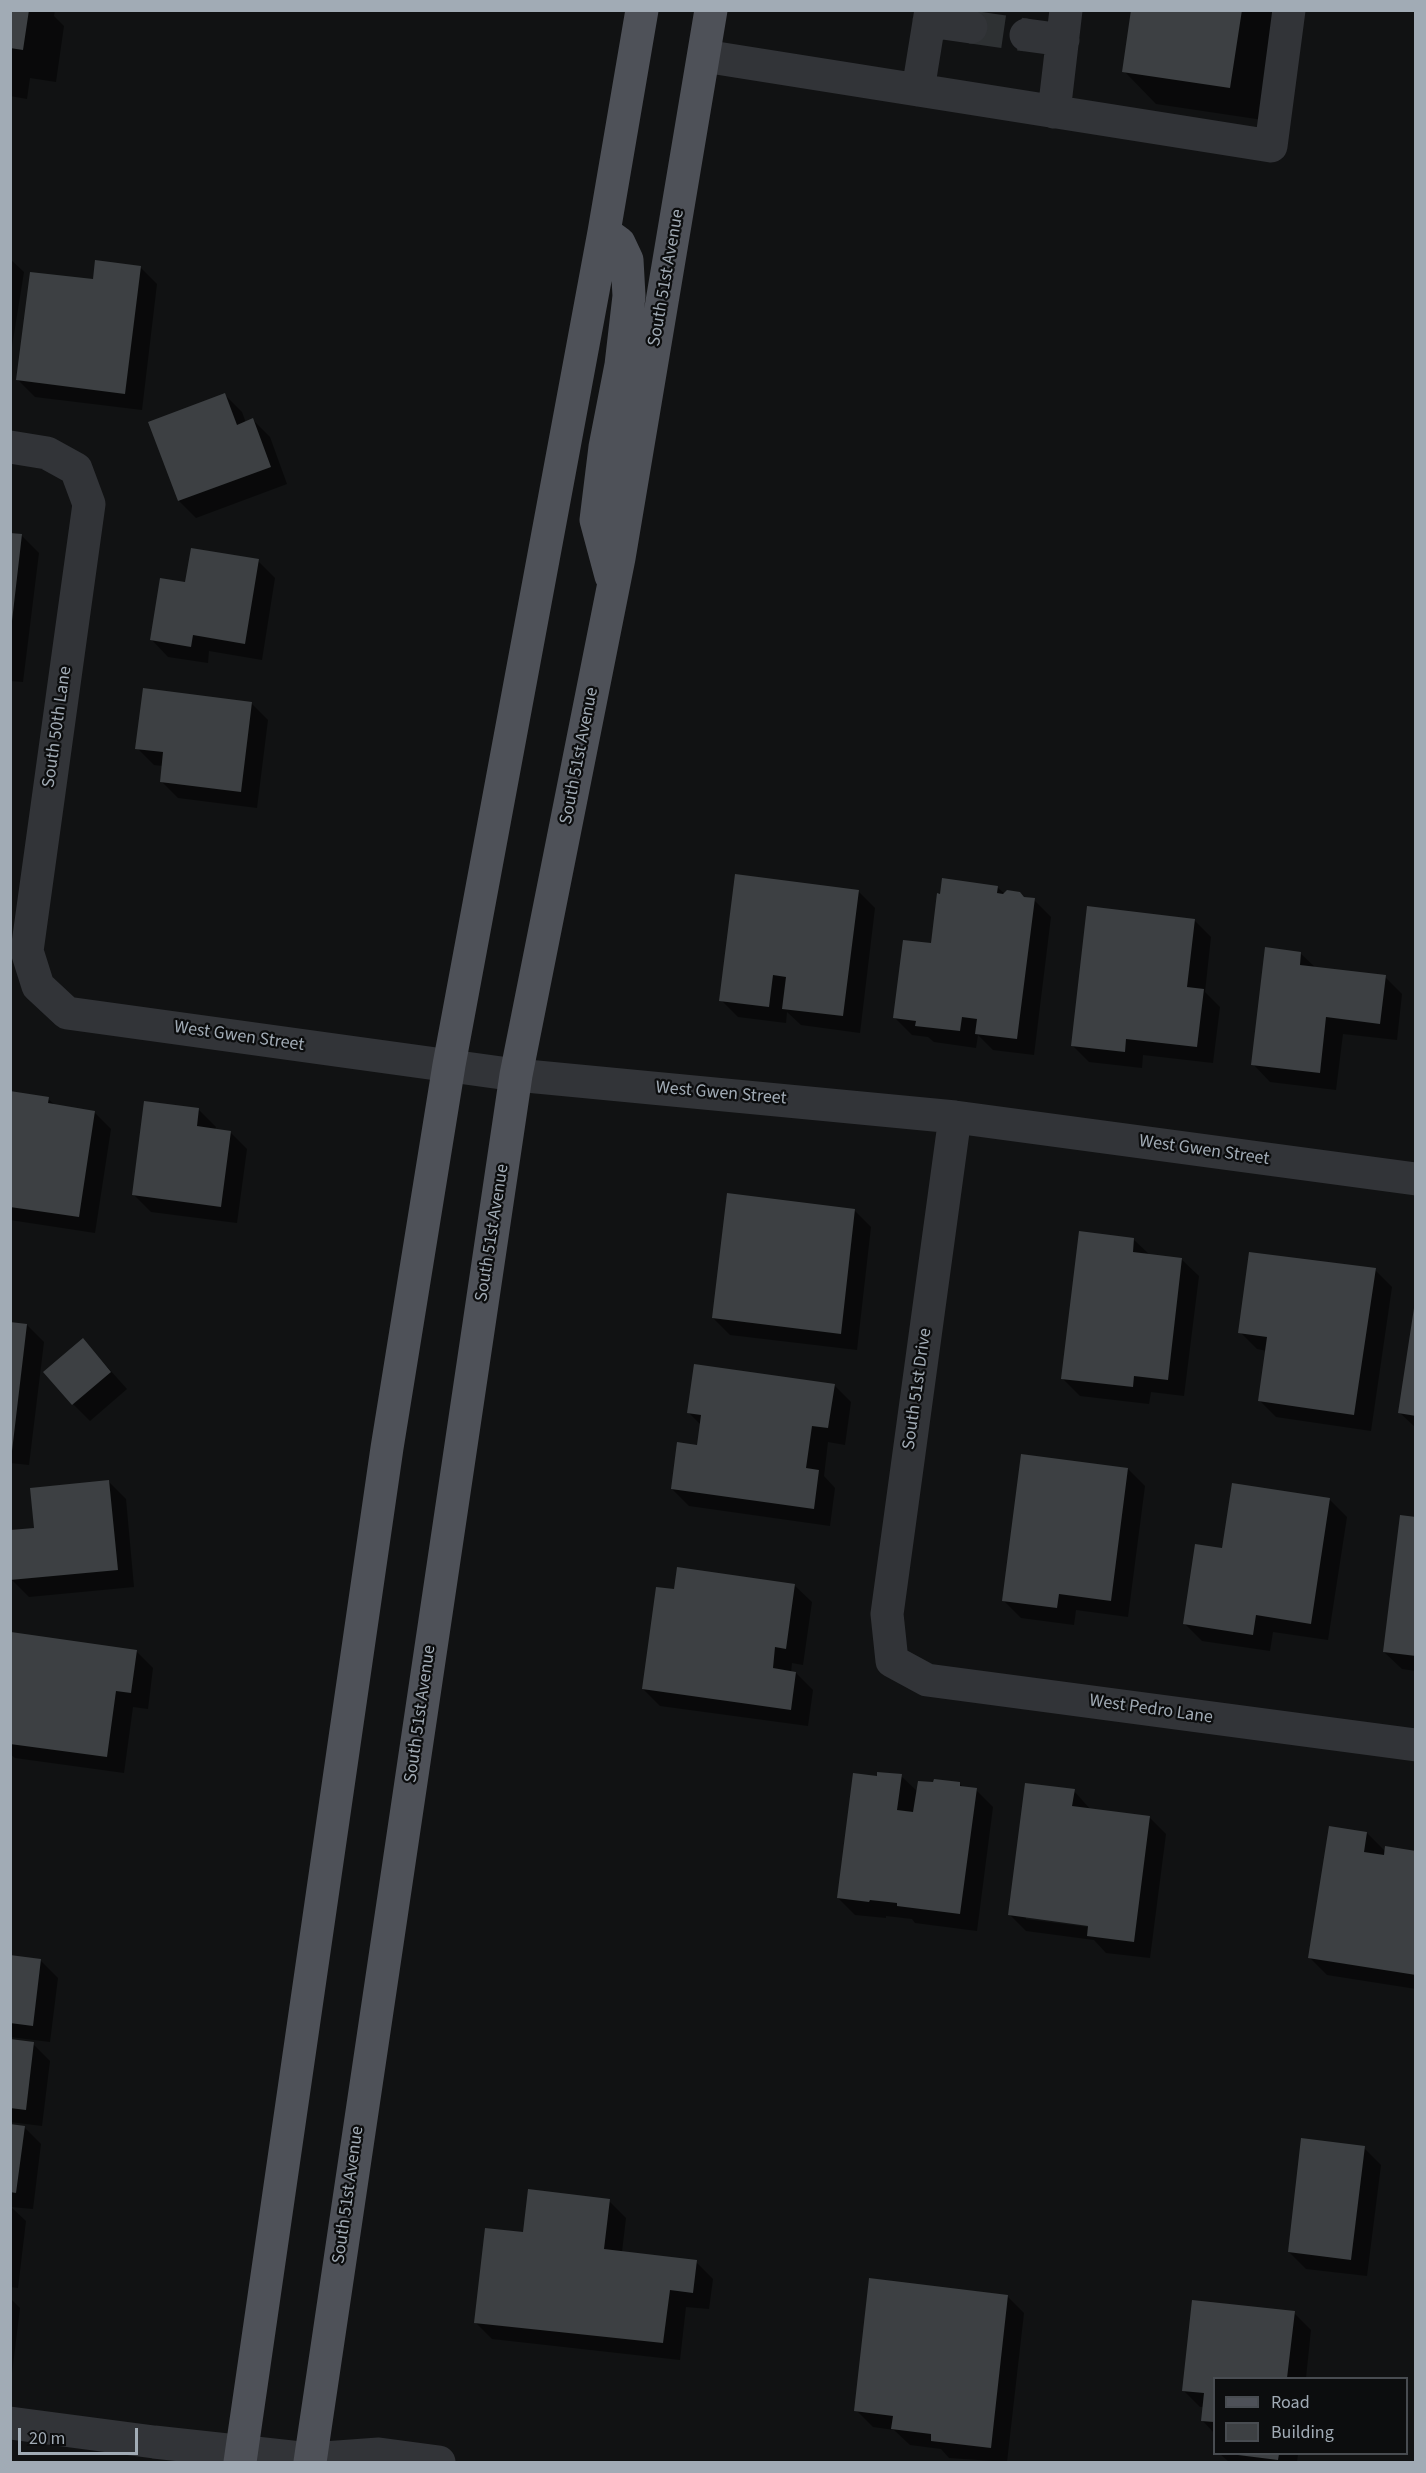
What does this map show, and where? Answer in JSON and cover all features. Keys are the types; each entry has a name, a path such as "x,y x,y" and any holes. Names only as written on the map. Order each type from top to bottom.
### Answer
{"main road":[{"path":"241,2457 387,1448 449,1065 604,232 642,10"},
{"name":"South 51st Avenue","path":"313,2461 516,1075 614,586 711,10"},
{"path":"604,232 619,243 627,260 629,296 621,364 605,447 596,520 614,586"}],"street":[{"path":"704,56 1271,147 1289,10"},
{"path":"918,90 930,16 971,27"},
{"path":"1026,35 1064,25 1054,112"},
{"name":"South 50th Lane","path":"10,447 47,453 76,469 89,504 27,951 38,986"},
{"name":"West Gwen Street","path":"38,986 67,1013 516,1075 955,1117 1416,1179"},
{"name":"South 51st Drive","path":"892,1661 887,1614 955,1117"},
{"name":"West Pedro Lane","path":"892,1661 927,1680 1416,1745"},
{"path":"10,2423 241,2457 313,2461 379,2454 439,2463"}],"building":[{"path":"10,10 29,10 23,50 10,48"},
{"path":"1131,10 1242,10 1230,88 1122,72"},
{"path":"95,260 141,266 125,394 16,380 30,272 93,279"},
{"path":"225,393 237,425 253,418 271,467 178,501 148,422"},
{"path":"10,533 22,534 12,621 10,621"},
{"path":"191,548 259,559 245,644 193,635 191,647 150,640 160,578 185,582"},
{"path":"143,688 252,702 241,792 160,782 163,752 135,749"},
{"path":"735,874 859,890 843,1016 782,1009 786,977 773,975 769,1007 719,1001"},
{"path":"942,878 998,886 997,893 1003,894 1007,890 1020,892 1024,897 1035,898 1017,1039 975,1034 977,1019 962,1017 960,1031 915,1026 916,1021 893,1018 903,940 931,943 937,893 940,894"},
{"path":"1087,906 1195,919 1187,987 1204,989 1197,1047 1126,1039 1125,1052 1071,1046"},
{"path":"1265,947 1301,952 1300,965 1386,975 1380,1024 1326,1017 1320,1073 1251,1065"},
{"path":"10,1091 49,1097 48,1103 95,1111 79,1217 10,1207"},
{"path":"144,1101 199,1108 197,1126 231,1131 221,1207 132,1195"},
{"path":"727,1193 855,1209 841,1334 712,1318"},
{"path":"1079,1231 1134,1238 1133,1252 1182,1258 1168,1380 1134,1376 1133,1387 1061,1379"},
{"path":"1249,1252 1376,1268 1354,1415 1258,1401 1267,1337 1238,1333"},
{"path":"1414,1308 1416,1308 1416,1416 1398,1413"},
{"path":"10,1322 27,1324 12,1451 10,1451"},
{"path":"83,1338 111,1372 72,1405 43,1372"},
{"path":"694,1364 835,1384 828,1428 812,1426 806,1468 819,1470 814,1509 671,1489 677,1442 697,1445 701,1415 687,1413"},
{"path":"1021,1454 1128,1468 1111,1601 1059,1594 1057,1608 1002,1601"},
{"path":"109,1480 118,1570 10,1580 10,1530 34,1528 30,1488"},
{"path":"1232,1483 1330,1498 1311,1624 1256,1615 1253,1635 1183,1624 1195,1544 1222,1548"},
{"path":"1400,1515 1416,1517 1416,1656 1383,1652"},
{"path":"677,1567 795,1584 786,1649 775,1647 773,1668 796,1672 791,1710 642,1689 656,1587 674,1589"},
{"path":"11,1632 137,1650 131,1693 116,1691 107,1757 10,1744"},
{"path":"877,1772 902,1774 897,1810 913,1812 918,1781 933,1782 934,1779 960,1782 960,1786 977,1788 960,1914 897,1906 897,1903 837,1898 853,1773 877,1776"},
{"path":"1025,1783 1075,1789 1072,1806 1150,1816 1134,1942 1087,1936 1088,1926 1008,1915"},
{"path":"1329,1826 1367,1832 1364,1852 1384,1855 1385,1846 1416,1851 1416,1975 1308,1958"},
{"path":"10,1955 41,1959 33,2026 10,2023"},
{"path":"10,2039 34,2042 26,2110 10,2108"},
{"path":"10,2124 25,2126 16,2193 10,2192"},
{"path":"1301,2138 1365,2146 1351,2260 1288,2252"},
{"path":"528,2189 610,2199 604,2249 697,2260 693,2293 670,2290 663,2343 474,2323 485,2228 523,2232"},
{"path":"869,2278 1008,2295 991,2448 931,2441 931,2434 891,2429 893,2416 854,2411"},
{"path":"1192,2300 1295,2311 1287,2377 1213,2377 1213,2422 1201,2421 1204,2393 1182,2391"},
{"path":"1238,2455 1279,2455 1278,2460"}],"tunnel":[{"path":"971,27 1026,35"}]}
